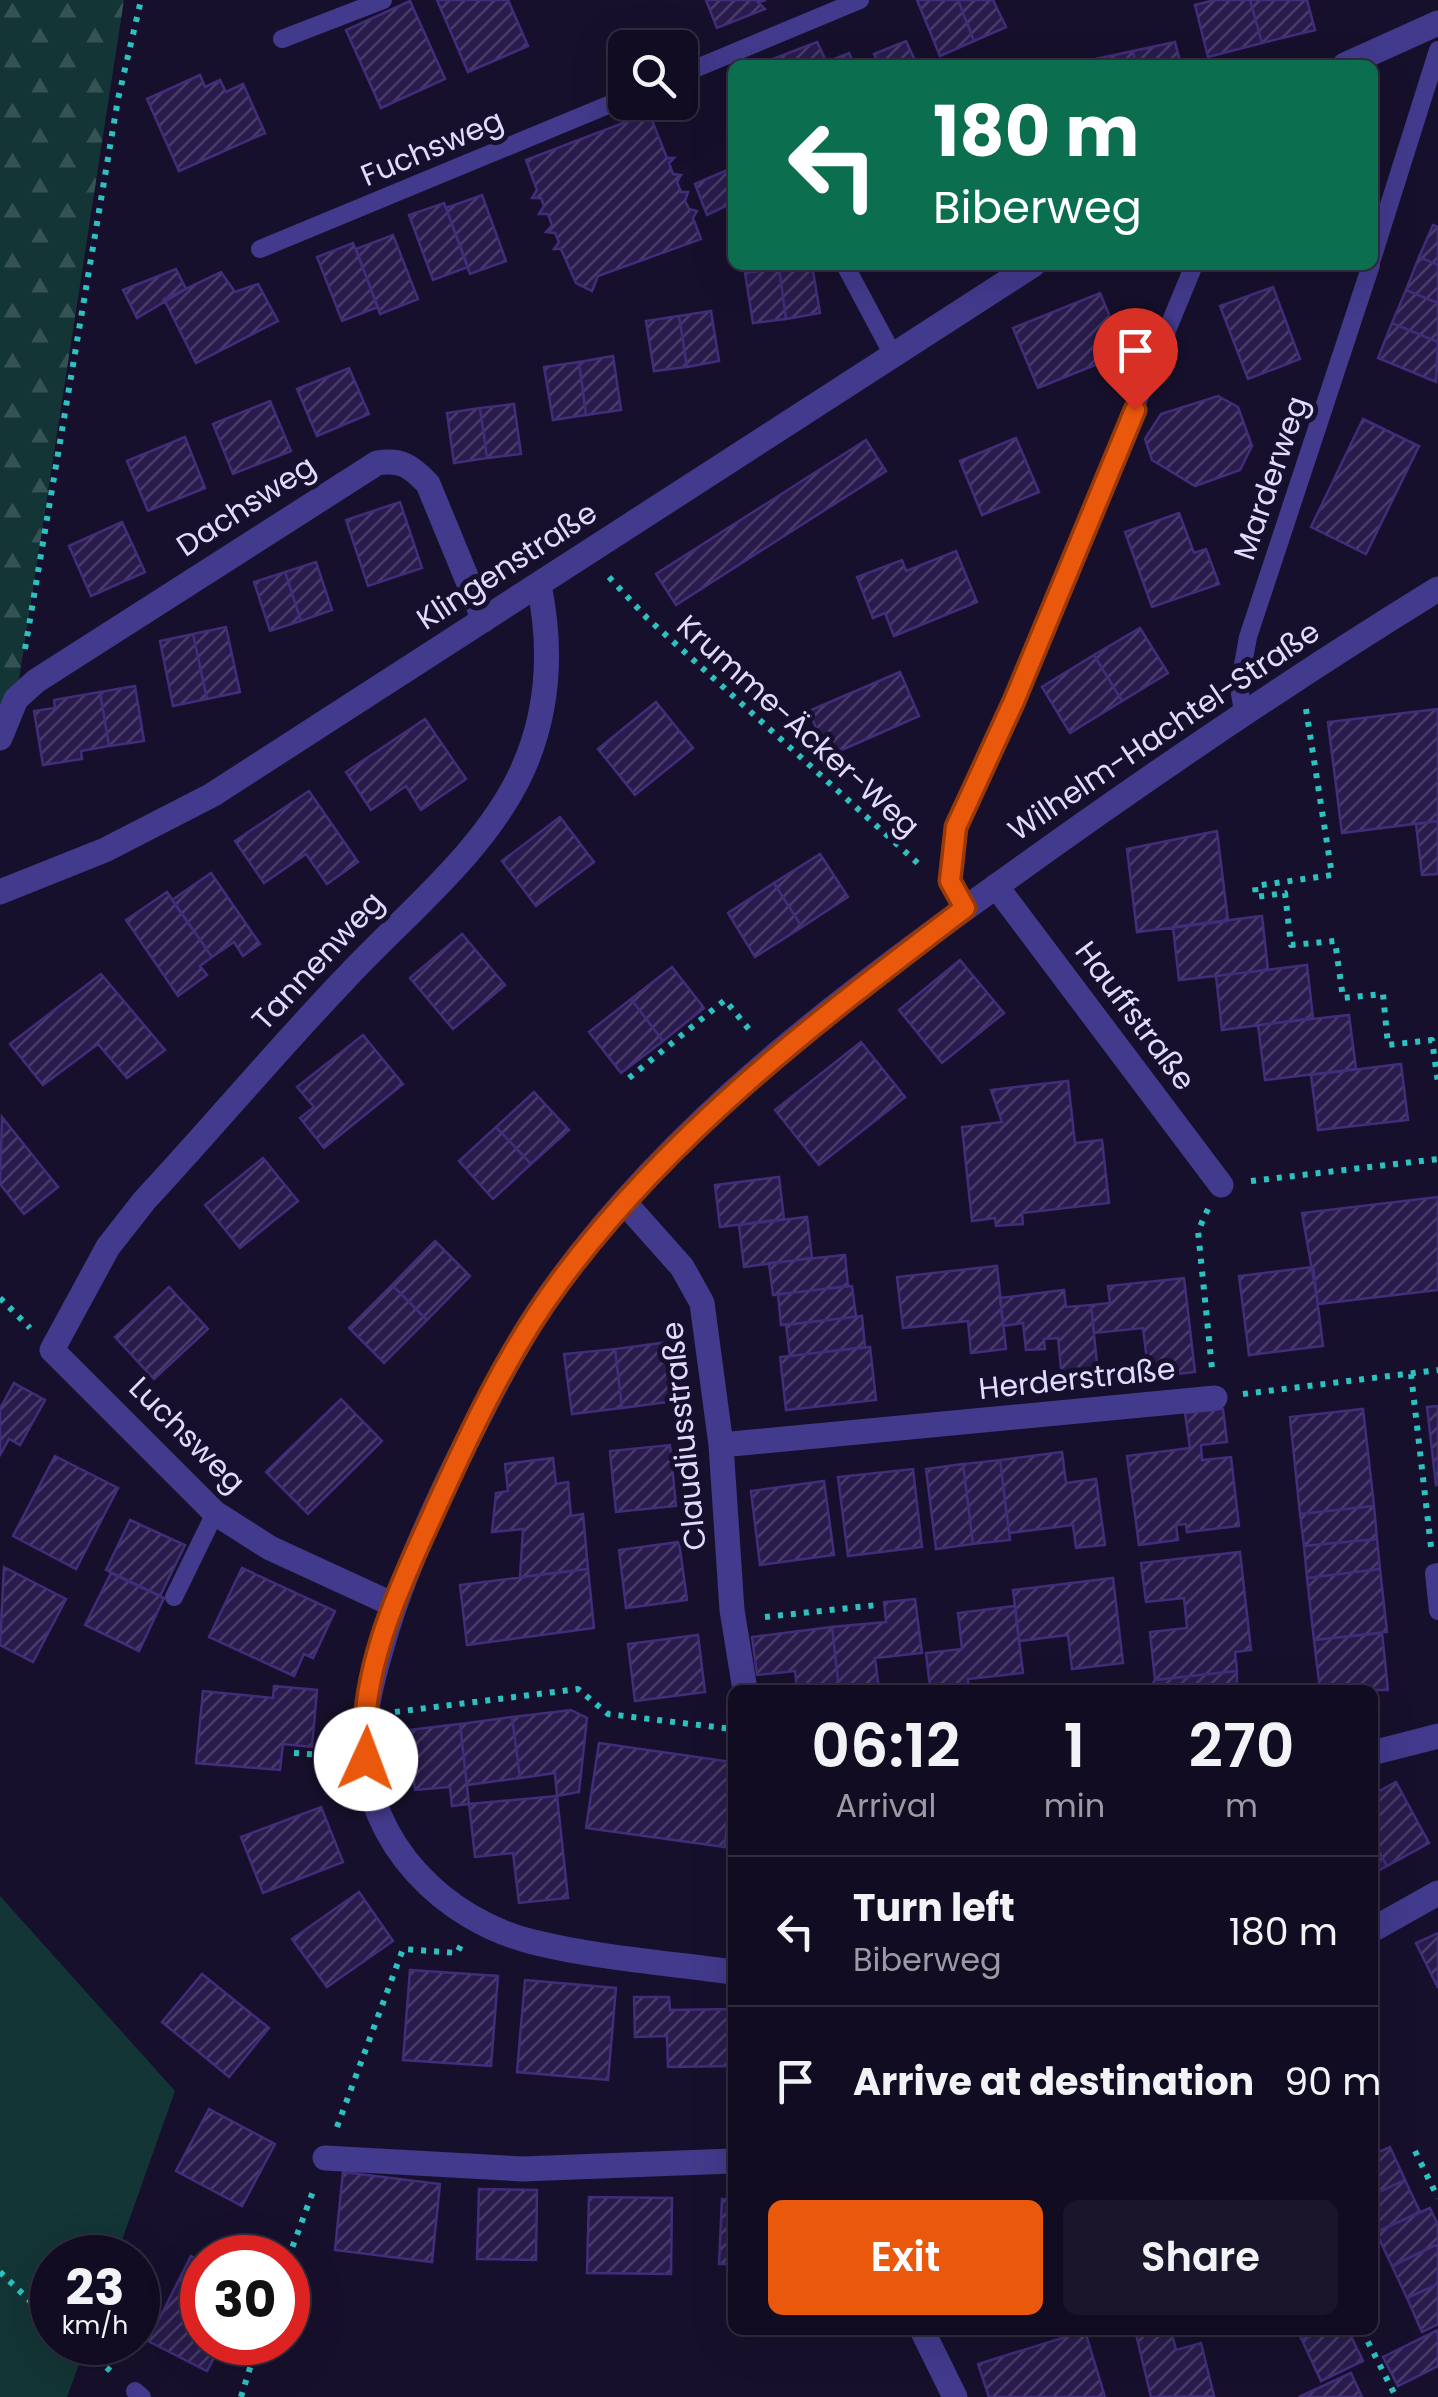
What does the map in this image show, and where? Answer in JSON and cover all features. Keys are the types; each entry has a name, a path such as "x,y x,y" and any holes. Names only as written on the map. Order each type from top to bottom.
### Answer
{"street":[{"path":"1356,60 1438,23"},
{"name":"Klingenstraße","path":"0,892 104,850 212,795 1025,270"},
{"name":"Dachsweg","path":"0,738 16,699 36,680 353,474 377,463 396,460 413,468 428,484 484,620"},
{"name":"Tannenweg","path":"52,1350 108,1247 144,1200 447,872 502,806 521,773 545,690 548,654 539,585"},
{"name":"Wilhelm-Hachtel-Straße","path":"728,1971 562,1948 474,1920 427,1885 390,1835 369,1781 366,1716 394,1605 447,1481 523,1337 558,1283 624,1202 772,1057 965,908 1243,712 1438,588"},
{"name":"Hauffstraße","path":"996,886 1221,1185"},
{"name":"Claudiusstraße","path":"624,1202 682,1267 702,1303 721,1445 734,1621 744,1685"},
{"name":"Luchsweg","path":"52,1350 216,1513 270,1548 394,1605"},
{"name":"Herderstraße","path":"721,1445 1215,1398"},
{"path":"1378,1751 1438,1736"},
{"path":"1378,1927 1438,1893"},
{"path":"325,2158 522,2169 728,2161"},
{"path":"924,2335 955,2397"}],"lane":[{"path":"282,39 384,0"},
{"path":"698,68 860,0"},
{"name":"Marderweg","path":"1378,243 1438,50"},
{"name":"Fuchsweg","path":"260,250 608,105"},
{"path":"848,270 893,355"},
{"path":"965,908 950,881 956,827 1014,701 1192,270"},
{"name":"Marderweg","path":"1243,712 1239,686 1248,637 1369,270"},
{"path":"174,1596 216,1513"},
{"path":"1436,1573 1438,1611"}],"path":[{"path":"16,699 83,325 118,100 140,0"},
{"name":"Krumme-Äcker-Weg","path":"623,594 886,838 928,872 950,881"},
{"path":"1300,675 1332,875 1255,886 1256,896 1285,893 1291,946 1335,942 1343,998 1383,994 1388,1044 1432,1040 1438,1082"},
{"path":"630,1078 725,1000 772,1057"},
{"path":"1215,1398 1198,1231 1221,1185 1438,1159"},
{"name":"Herderstraße","path":"1215,1398 1438,1370"},
{"path":"1411,1374 1436,1573"},
{"path":"734,1621 877,1605"},
{"path":"366,1716 578,1688 608,1714 728,1729"},
{"path":"348,2096 403,1950 457,1953 474,1920"},
{"path":"1415,2151 1438,2198"},
{"path":"297,2235 325,2158"},
{"path":"0,2272 30,2301"},
{"path":"1365,2335 1396,2397"},
{"path":"103,2365 138,2394"},
{"path":"241,2397 251,2365"}],"green space":[{"path":"0,0 124,0 16,699 0,738"},
{"path":"0,1896 175,2091 124,2235 30,2235 30,2365 79,2365 67,2397 0,2397"}],"building":[{"path":"437,0 508,0 528,46 468,72"},
{"path":"706,0 766,0 758,2 765,9 717,28"},
{"path":"917,0 958,0 974,41 940,56"},
{"path":"958,0 993,0 1006,27 974,41"},
{"path":"1215,0 1250,0 1262,43 1208,57 1195,5"},
{"path":"1250,0 1307,0 1315,30 1262,43"},
{"path":"410,1 445,79 381,108 346,30"},
{"path":"906,41 915,60 877,60 874,54"},
{"path":"817,42 826,60 770,60"},
{"path":"1175,42 1180,60 1135,60 1133,51"},
{"path":"1133,51 1135,60 1091,60"},
{"path":"849,53 852,60 832,60"},
{"path":"200,75 205,87 220,80 226,92 243,84 265,133 179,171 147,99"},
{"path":"631,120 652,120 667,158 674,158 669,163 673,174 681,175 677,182 681,192 688,192 685,201 689,209 697,211 693,218 701,239 598,276 592,291 576,283 561,249 554,249 559,242 555,233 546,232 552,225 548,214 539,214 544,206 541,198 532,198 537,190 526,160"},
{"path":"728,170 728,205 707,215 695,184"},
{"path":"482,195 506,261 470,274 446,208"},
{"path":"444,203 468,267 433,280 409,215"},
{"path":"1433,225 1438,227 1438,265 1419,257"},
{"path":"393,235 418,299 380,314 356,249"},
{"path":"353,243 378,307 342,321 317,257"},
{"path":"1419,257 1438,265 1438,303 1406,290"},
{"path":"176,269 186,289 137,318 123,290"},
{"path":"779,270 813,270 820,313 786,319"},
{"path":"779,270 786,319 753,323 745,273"},
{"path":"221,272 235,292 258,284 278,321 196,363 164,299"},
{"path":"1273,287 1300,359 1248,379 1220,306"},
{"path":"1406,290 1438,303 1438,342 1392,323"},
{"path":"1100,293 1125,353 1038,388 1013,328"},
{"path":"711,311 719,361 687,367 679,316"},
{"path":"679,316 687,367 654,371 646,321"},
{"path":"1392,323 1438,342 1436,382 1378,358"},
{"path":"613,356 621,410 586,415 579,362"},
{"path":"579,362 586,415 553,420 544,367"},
{"path":"349,368 369,414 317,436 297,389"},
{"path":"1218,396 1238,407 1252,446 1240,470 1195,486 1152,460 1145,439 1161,414"},
{"path":"270,401 291,451 233,474 213,424"},
{"path":"514,404 521,454 487,458 480,408"},
{"path":"480,408 487,458 454,463 447,413"},
{"path":"1363,419 1419,446 1366,554 1311,527"},
{"path":"185,437 205,488 148,511 127,461"},
{"path":"1016,438 1039,492 982,515 960,461"},
{"path":"866,440 886,471 676,605 656,574"},
{"path":"400,502 422,568 368,586 346,520"},
{"path":"1179,513 1194,553 1206,549 1219,584 1152,607 1125,532"},
{"path":"122,522 145,572 91,596 69,546"},
{"path":"956,551 977,602 894,636 885,613 873,618 857,577 902,560 906,571"},
{"path":"316,562 332,610 301,621 285,572"},
{"path":"285,572 301,621 270,631 254,582"},
{"path":"226,627 240,692 207,699 193,634"},
{"path":"1140,628 1168,673 1122,701 1094,655"},
{"path":"193,634 207,699 173,706 160,641"},
{"path":"1094,655 1122,701 1070,733 1042,687"},
{"path":"900,672 919,716 828,756 809,711"},
{"path":"135,686 144,741 109,746 100,692"},
{"path":"100,692 109,746 81,751 82,759 43,765 34,711 55,708 54,700"},
{"path":"656,702 693,748 635,795 598,749"},
{"path":"1438,709 1438,821 1342,833 1328,722"},
{"path":"425,719 466,779 421,810 406,786 371,810 346,772"},
{"path":"309,791 358,862 327,884 306,854 264,883 235,841"},
{"path":"560,817 594,862 536,906 502,861"},
{"path":"1438,821 1438,874 1422,875 1416,824"},
{"path":"1217,831 1228,921 1137,932 1127,849"},
{"path":"820,854 848,897 802,927 774,883"},
{"path":"211,873 260,944 243,956 234,942 212,957 172,900"},
{"path":"774,883 802,927 755,957 728,913"},
{"path":"167,892 212,957 200,966 207,975 178,996 126,920"},
{"path":"1262,916 1268,970 1179,980 1173,927"},
{"path":"462,934 505,985 453,1029 410,978"},
{"path":"960,960 1004,1013 942,1063 899,1010"},
{"path":"1307,965 1313,1018 1222,1030 1216,976"},
{"path":"672,967 704,1008 663,1041 631,999"},
{"path":"101,974 165,1050 127,1078 98,1044 43,1085 10,1044"},
{"path":"631,999 663,1041 621,1073 589,1032"},
{"path":"1349,1015 1356,1069 1265,1080 1258,1025"},
{"path":"363,1035 403,1084 324,1148 300,1118 314,1107 297,1087"},
{"path":"861,1042 905,1097 819,1165 775,1110"},
{"path":"1401,1064 1408,1120 1318,1130 1311,1075"},
{"path":"1068,1081 1075,1143 1102,1140 1109,1203 1022,1213 1023,1224 996,1226 995,1218 972,1221 962,1127 1002,1122 991,1090"},
{"path":"534,1092 569,1130 531,1164 496,1127"},
{"path":"2,1117 58,1187 24,1214 0,1184"},
{"path":"496,1127 531,1164 493,1199 459,1161"},
{"path":"263,1158 298,1201 240,1248 205,1205"},
{"path":"779,1177 784,1219 720,1227 715,1185"},
{"path":"1438,1197 1438,1290 1318,1304 1302,1213"},
{"path":"807,1217 812,1258 744,1267 739,1225"},
{"path":"435,1241 470,1276 427,1320 392,1285"},
{"path":"845,1255 848,1286 773,1295 769,1263"},
{"path":"997,1266 1006,1349 971,1353 968,1321 903,1328 897,1277"},
{"path":"1313,1267 1323,1346 1249,1355 1239,1276"},
{"path":"1184,1278 1195,1372 1149,1377 1143,1328 1094,1333 1091,1305 1110,1303 1108,1286"},
{"path":"392,1285 427,1320 384,1363 349,1328"},
{"path":"852,1286 856,1317 781,1325 778,1294"},
{"path":"169,1287 208,1329 154,1379 115,1337"},
{"path":"1064,1290 1066,1307 1091,1305 1098,1373 1062,1378 1058,1338 1044,1339 1045,1349 1026,1350 1023,1323 1003,1326 1000,1298"},
{"path":"862,1316 865,1347 790,1356 786,1325"},
{"path":"669,1342 675,1401 622,1408 615,1349"},
{"path":"870,1347 876,1400 786,1410 780,1357"},
{"path":"615,1349 622,1408 572,1414 564,1354"},
{"path":"14,1383 45,1400 20,1445 9,1439 0,1455 0,1409"},
{"path":"341,1399 382,1441 308,1514 266,1472"},
{"path":"1438,1406 1438,1485 1436,1485 1427,1407"},
{"path":"1223,1409 1227,1442 1201,1445 1202,1460 1231,1457 1239,1526 1187,1532 1186,1524 1176,1525 1178,1540 1139,1545 1127,1456 1190,1448 1185,1413"},
{"path":"1363,1409 1374,1506 1300,1514 1290,1417"},
{"path":"670,1445 676,1506 616,1512 610,1451"},
{"path":"1062,1452 1066,1483 1096,1479 1105,1545 1076,1548 1073,1525 1009,1533 1000,1460"},
{"path":"55,1456 118,1488 76,1569 13,1536"},
{"path":"553,1458 556,1484 568,1482 571,1516 583,1514 588,1569 520,1577 523,1529 492,1532 496,1493 508,1491 505,1464"},
{"path":"1000,1460 1010,1540 973,1544 963,1464"},
{"path":"963,1464 973,1544 936,1549 926,1469"},
{"path":"913,1469 922,1547 848,1556 838,1477"},
{"path":"824,1481 834,1555 760,1565 751,1491"},
{"path":"1374,1506 1377,1539 1304,1546 1300,1514"},
{"path":"130,1520 185,1545 160,1596 106,1570"},
{"path":"1377,1539 1380,1569 1307,1578 1304,1546"},
{"path":"679,1542 687,1600 626,1608 619,1550"},
{"path":"1240,1552 1251,1650 1235,1652 1237,1671 1155,1680 1150,1632 1187,1628 1184,1598 1146,1602 1141,1563"},
{"path":"4,1567 66,1599 33,1662 0,1645"},
{"path":"242,1568 335,1611 313,1658 304,1654 294,1676 209,1637"},
{"path":"588,1569 594,1628 467,1645 460,1585"},
{"path":"1380,1569 1387,1632 1314,1640 1307,1578"},
{"path":"111,1573 164,1598 139,1651 85,1625"},
{"path":"1113,1578 1123,1663 1072,1669 1068,1635 1019,1641 1013,1590"},
{"path":"915,1599 922,1653 875,1658 878,1685 838,1685 832,1627 886,1622 884,1602"},
{"path":"1015,1606 1023,1673 968,1679 969,1685 930,1685 926,1653 962,1649 958,1613"},
{"path":"832,1627 838,1685 796,1685 795,1671 757,1675 752,1637"},
{"path":"1382,1633 1388,1690 1378,1690 1378,1685 1319,1685 1314,1640"},
{"path":"698,1635 705,1692 635,1701 628,1644"},
{"path":"1237,1671 1237,1685 1152,1685 1155,1680"},
{"path":"274,1686 317,1690 312,1747 283,1744 280,1770 196,1763 203,1691 273,1698"},
{"path":"571,1710 587,1718 579,1792 557,1796 555,1773 520,1778 512,1717"},
{"path":"512,1717 520,1778 467,1785 460,1724"},
{"path":"460,1724 469,1804 452,1806 450,1787 415,1790 408,1730"},
{"path":"599,1743 728,1761 725,1847 586,1828"},
{"path":"1396,1782 1429,1843 1387,1866 1378,1850 1378,1792"},
{"path":"557,1796 568,1898 519,1903 513,1853 475,1857 469,1804"},
{"path":"321,1807 343,1862 263,1893 241,1837"},
{"path":"1378,1850 1387,1866 1378,1871"},
{"path":"359,1892 393,1941 327,1987 292,1939"},
{"path":"1438,1933 1438,1988 1416,1943"},
{"path":"410,1970 498,1976 491,2066 403,2060"},
{"path":"202,1974 269,2028 229,2077 162,2022"},
{"path":"525,1980 616,1988 608,2080 517,2072"},
{"path":"634,1997 669,1997 670,2010 728,2009 728,2066 668,2067 667,2036 635,2037"},
{"path":"209,2109 275,2144 242,2206 176,2171"},
{"path":"1390,2147 1405,2180 1378,2192 1378,2152"},
{"path":"343,2172 440,2184 432,2262 335,2250"},
{"path":"1405,2180 1420,2212 1378,2231 1378,2192"},
{"path":"479,2189 537,2190 536,2260 477,2259"},
{"path":"589,2197 672,2198 671,2274 587,2273"},
{"path":"722,2199 728,2199 728,2264 719,2264"},
{"path":"1430,2208 1438,2225 1438,2244 1392,2266 1378,2231"},
{"path":"1438,2244 1438,2284 1407,2298 1392,2266"},
{"path":"180,2278 180,2357 160,2347 160,2317"},
{"path":"1438,2284 1438,2324 1422,2332 1407,2298"},
{"path":"1438,2330 1438,2366 1398,2386 1383,2357"},
{"path":"1072,2335 1086,2335 1105,2397 989,2397 978,2364"},
{"path":"1136,2335 1172,2335 1176,2350 1201,2343 1214,2396 1151,2397"},
{"path":"1313,2335 1350,2335 1363,2361 1321,2381 1302,2340"},
{"path":"1351,2373 1362,2397 1299,2397"}],"route":[{"path":"366,1759 366,1716 394,1605 447,1481 532,1321 558,1283 668,1155 772,1057 965,908 950,881 956,827 1014,701 1135,410"}]}
